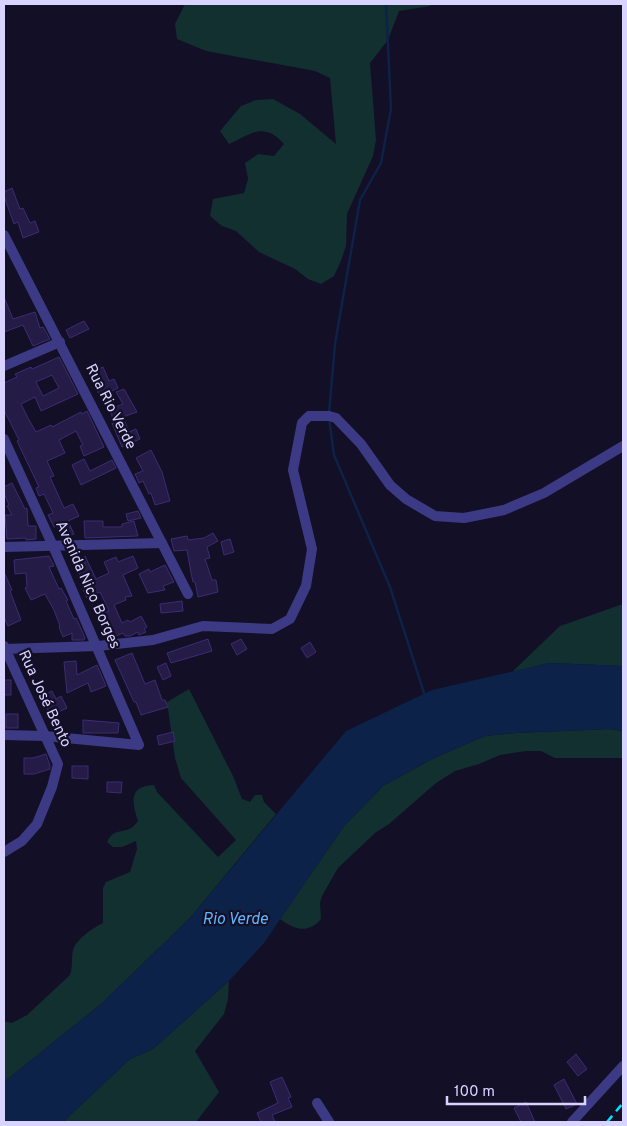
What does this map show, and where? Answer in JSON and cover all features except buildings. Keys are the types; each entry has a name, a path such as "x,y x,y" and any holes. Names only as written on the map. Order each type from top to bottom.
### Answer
{"street":[{"name":"Rua Rio Verde","path":"4,235 188,594"},
{"path":"4,366 60,342"},
{"path":"4,648 98,646 153,640 203,626 272,629 290,619 306,586 312,549 293,470 302,423 309,416 336,418 361,444 390,485 406,499 435,516 464,518 504,510 544,492 623,446"},
{"name":"Avenida Nico Borges","path":"4,439 98,646 139,745 45,736"},
{"path":"4,547 162,542"},
{"name":"Rua José Bento","path":"4,648 58,764 52,787 37,824 22,841 4,852"},
{"path":"4,735 45,736"},
{"path":"572,1122 623,1066"},
{"path":"317,1103 329,1122"}],"green space":[{"path":"185,4 433,4 399,11 388,40 370,63 376,140 373,156 347,214 346,246 341,261 334,276 321,284 308,279 295,269 259,252 236,231 222,226 210,216 213,199 244,193 248,179 245,163 258,154 274,156 284,144 277,137 264,131 251,133 229,144 220,131 241,106 256,100 273,99 300,114 336,144 330,78 315,71 206,51 177,39 175,24"},
{"path":"623,604 623,666 549,663 512,672 560,626"},
{"path":"189,689 233,776 242,799 250,802 255,795 262,795 264,802 276,814 190,918 101,1004 4,1082 4,1021 12,1023 27,1015 70,975 72,953 78,941 103,923 103,888 106,882 130,872 137,849 136,841 122,847 113,847 107,842 114,834 129,829 138,821 134,808 136,792 146,786 154,785 157,792 218,857 236,840 181,778 175,758 167,702"},
{"path":"609,729 623,731 623,758 555,758 541,751 526,751 500,755 455,771 436,783 389,824 375,833 338,868 322,896 320,903 321,919 316,924 301,929 291,926 280,919 344,826 383,786 434,758 485,736"},
{"path":"229,981 228,999 224,1014 195,1051 219,1092 196,1122 63,1122 130,1059 153,1049"}],"water":[{"name":"Rio Verde","path":"549,663 623,666 623,731 609,729 485,736 434,758 383,786 344,826 264,943 229,981 153,1049 130,1059 63,1122 4,1122 4,1082 101,1004 190,918 346,731 432,690"}],"waterway":[{"path":"329,413 335,344 360,200 381,163 391,109 386,4"},
{"path":"329,418 334,455 390,587 425,696"}],"railway":[{"path":"607,1122 623,1103"}]}
